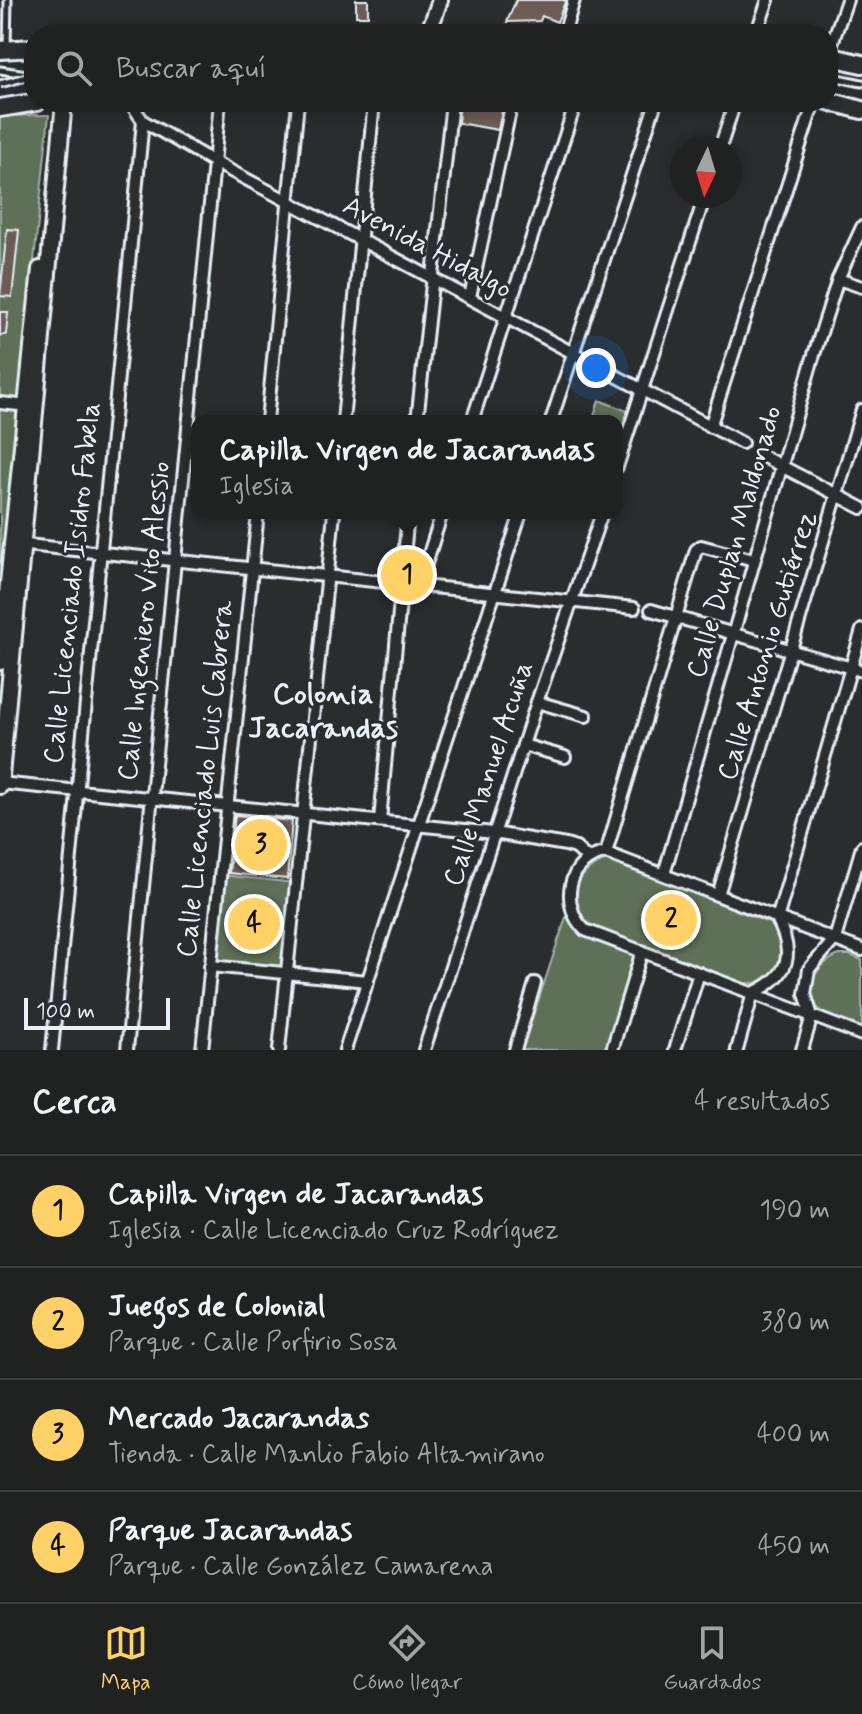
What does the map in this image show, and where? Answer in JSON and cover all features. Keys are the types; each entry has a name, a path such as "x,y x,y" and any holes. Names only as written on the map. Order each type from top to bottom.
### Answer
{"main road":[{"path":"2,48 24,48"},
{"path":"838,58 862,64"},
{"path":"0,97 24,99"},
{"path":"0,108 24,103"},
{"path":"838,104 862,110"}],"street":[{"path":"432,24 440,0"},
{"path":"567,24 574,0"},
{"path":"760,24 768,0"},
{"path":"838,27 847,0"},
{"path":"61,112 17,544 0,784 494,833 566,845 576,848 588,859"},
{"name":"Avenida Hidalgo","path":"137,112 143,121 214,162 742,443"},
{"name":"Calle Ingeniero Vito Alessio","path":"127,1050 219,112"},
{"path":"268,415 297,112"},
{"path":"344,415 373,112"},
{"path":"418,415 451,112"},
{"path":"470,297 510,112"},
{"path":"474,415 573,112"},
{"path":"553,415 653,112"},
{"path":"724,136 732,112"},
{"path":"710,427 811,112"},
{"name":"Calle Licenciado Isidro Fabela","path":"52,1050 143,121"},
{"path":"623,449 701,208"},
{"name":"Calle Duplan Maldonado","path":"664,874 838,279 862,227"},
{"path":"838,279 862,287"},
{"path":"0,403 19,405"},
{"name":"Calle Antonio Gutiérrez","path":"718,895 862,410"},
{"path":"762,456 862,508"},
{"name":"Calle Licenciado Luis Cabrera","path":"202,1050 257,519"},
{"path":"279,1050 333,519"},
{"path":"380,821 407,519"},
{"path":"419,586 440,519"},
{"path":"345,1050 519,519"},
{"name":"Calle Manuel Acuña","path":"424,1050 600,519"},
{"path":"17,544 634,608"},
{"path":"0,662 4,578 17,544"},
{"path":"606,853 696,550 701,546 754,560"},
{"path":"651,610 857,669"},
{"path":"737,1050 753,993 775,981 786,961 784,933 777,919 857,669 862,630"},
{"path":"537,702 586,716"},
{"path":"523,745 565,757"},
{"path":"802,1050 812,1016 805,994 809,969 835,939 862,847"},
{"path":"862,950 606,853 596,854 578,868 569,893 571,913 585,930 862,1035"},
{"path":"612,1050 642,951"},
{"path":"210,966 368,981"},
{"path":"675,1050 699,973"},
{"path":"515,1050 535,983"}],"lane":[{"path":"2,48 8,0"},
{"path":"0,70 24,74"},
{"path":"0,84 24,78"},
{"path":"838,78 862,83"}],"green space":[{"path":"49,115 0,592 0,116"},
{"path":"599,400 630,412 623,429 623,415 594,415"},
{"path":"604,861 616,861 769,923 783,943 781,964 767,979 743,983 587,926 577,907 576,889 586,873"},
{"path":"221,875 295,883 288,972 211,966"},
{"path":"567,914 580,933 639,954 610,1050 522,1050"},
{"path":"839,955 862,960 862,1030 830,1017 817,1008 813,999 811,990 817,973 830,959"}],"building":[{"path":"356,0 368,0 368,16 356,16"},
{"path":"516,0 566,0 557,22 542,16 540,21 507,22"},
{"path":"459,112 502,112 498,130 458,123"},
{"path":"7,229 19,230 12,297 0,296"},
{"path":"0,312 8,312 6,335 0,335"},
{"path":"235,815 292,821 287,879 229,873"}],"place":[{"name":"Capilla Virgen de Jacarandas","path":"407,575"},
{"name":"Mercado Jacarandas","path":"261,845"},
{"name":"Juegos de Colonial","path":"671,920"},
{"name":"Parque Jacarandas","path":"254,924"}],"district":[{"name":"Colonia Jacarandas","path":"323,711"}]}
